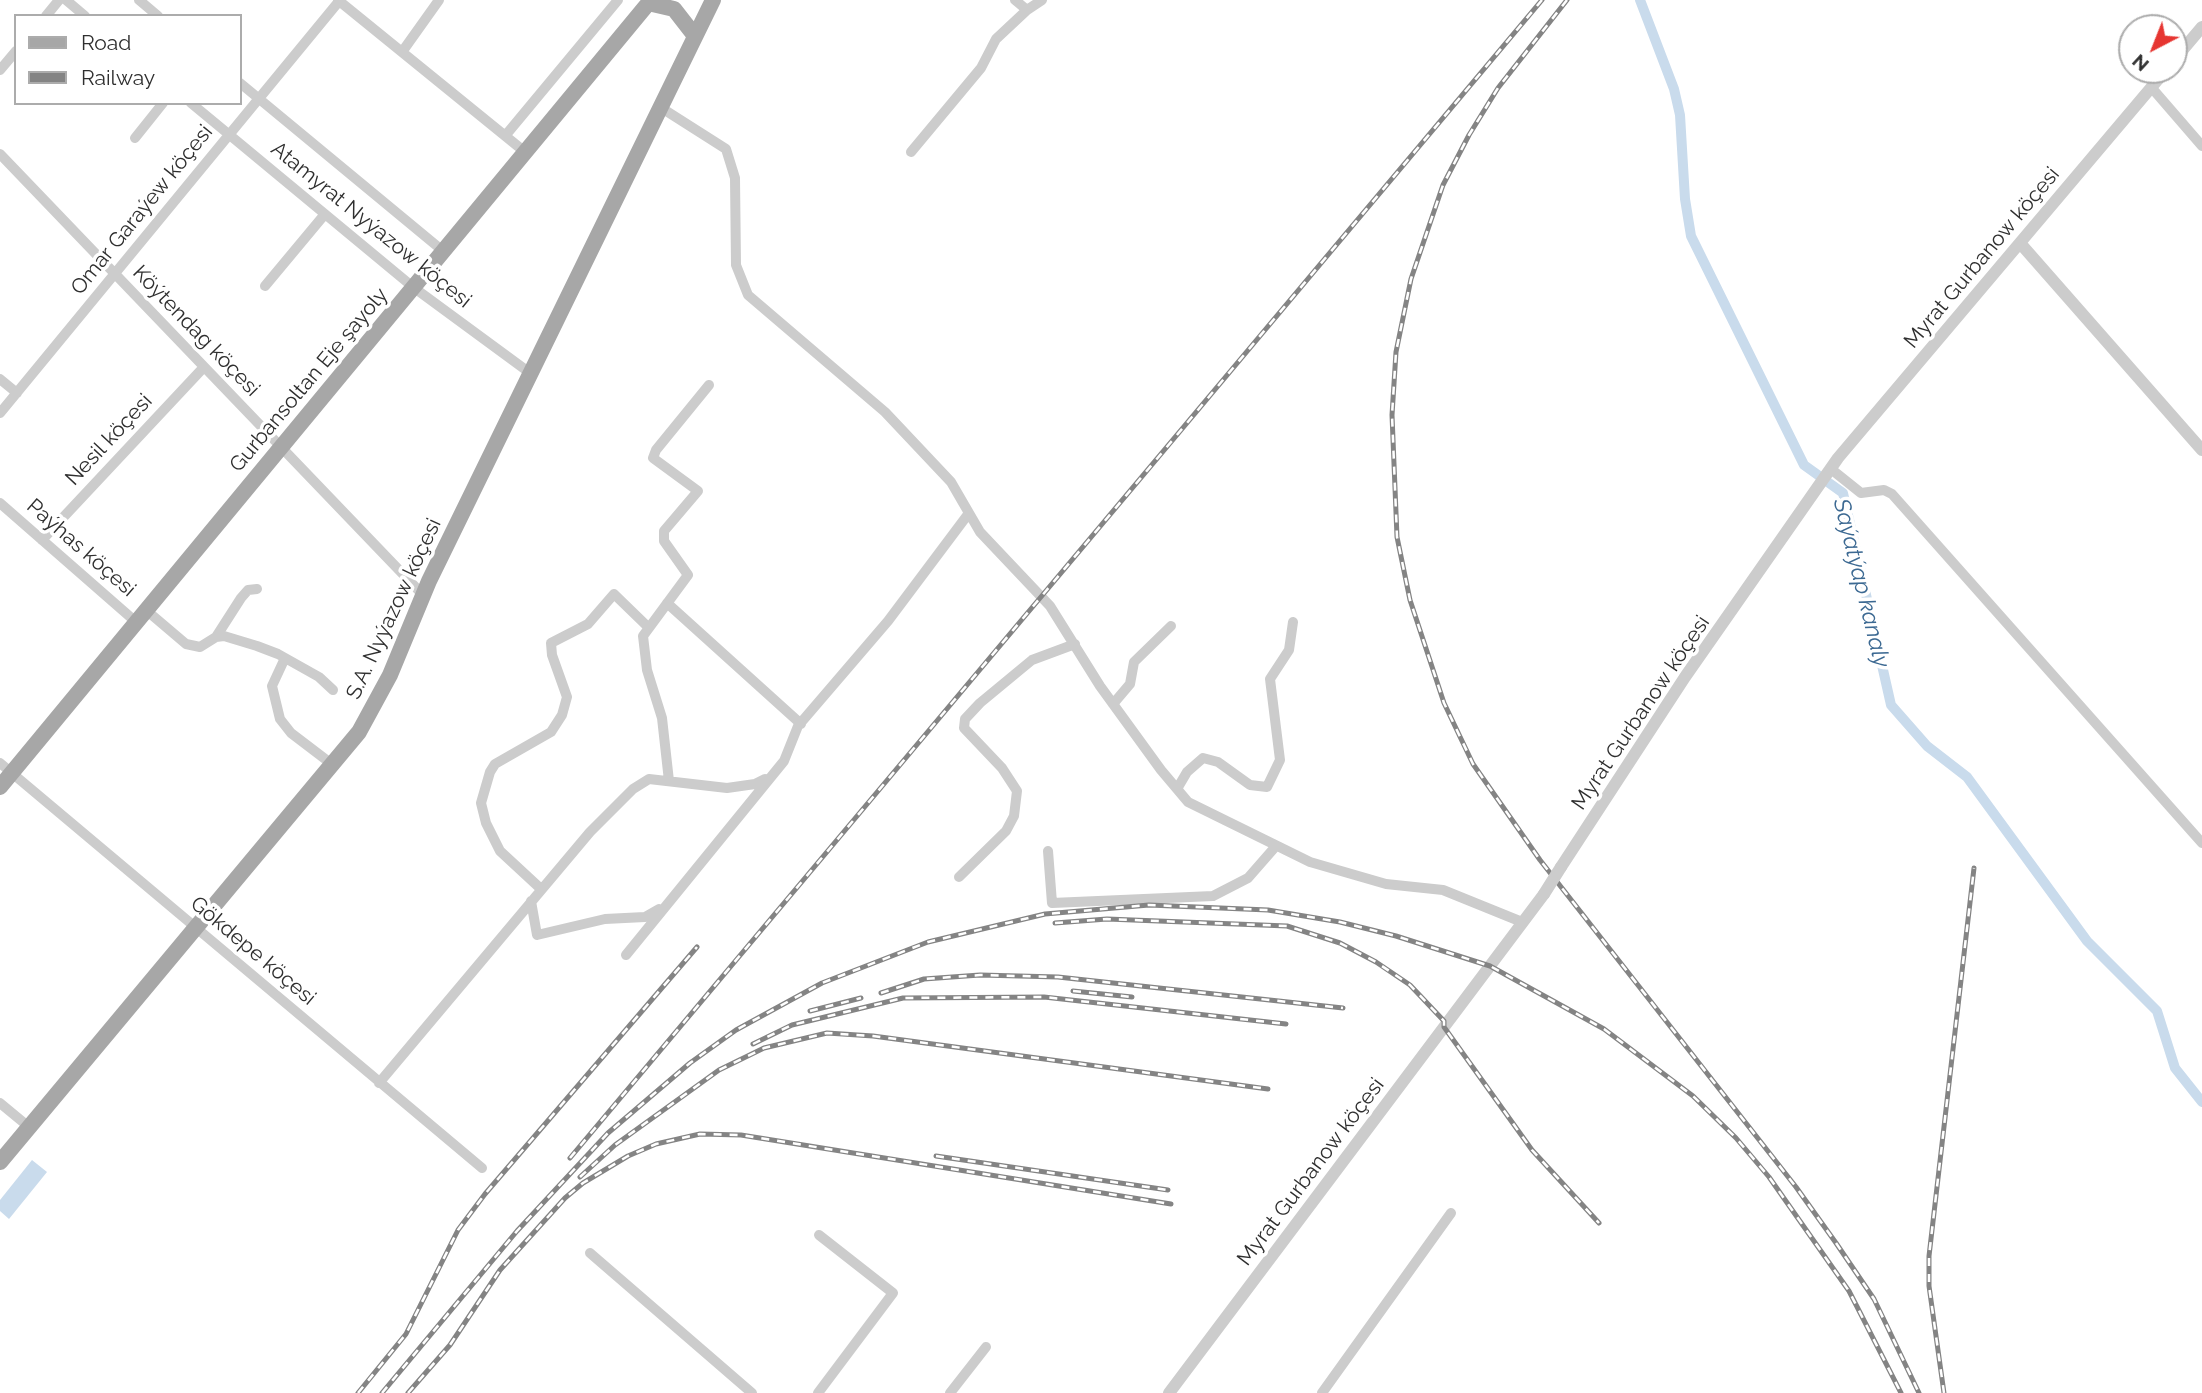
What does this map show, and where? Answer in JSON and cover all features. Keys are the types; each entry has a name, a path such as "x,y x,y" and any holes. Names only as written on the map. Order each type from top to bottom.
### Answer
{"main road":[{"name":"S.A. Nyýazow köçesi","path":"0,1162 333,765 372,711 423,595 713,0"},
{"path":"650,2 674,9 695,36"},
{"name":"Gurbansoltan Eje şayoly","path":"0,787 6,768 141,616 650,2"}],"street":[{"path":"48,14 59,0"},
{"path":"66,0 83,14"},
{"path":"139,0 156,14"},
{"path":"339,0 525,152"},
{"name":"Omar Garaýew köçesi","path":"0,413 339,0"},
{"path":"402,52 439,0"},
{"path":"505,136 618,0"},
{"path":"1015,0 1027,9"},
{"path":"911,152 981,68 996,39 1027,9 1042,0"},
{"path":"2188,44 2202,27"},
{"path":"0,70 14,53"},
{"name":"Myrat Gurbanow köçesi","path":"1169,1393 1544,894 1685,677 1831,469 2153,84"},
{"path":"242,85 443,251"},
{"path":"2151,87 2202,146"},
{"path":"135,138 161,105"},
{"name":"Atamyrat Nyýazow köçesi","path":"193,105 413,287 530,373"},
{"path":"660,107 726,149 735,178 736,265 748,295 885,412 951,482 980,532 1050,606 1113,704 1188,802 1310,862 1386,884 1443,890 1522,922"},
{"name":"Köýtendag köçesi","path":"0,154 423,595"},
{"path":"265,286 325,214"},
{"path":"2020,243 2202,450"},
{"name":"Nesil köçesi","path":"42,540 204,367"},
{"path":"0,379 17,393"},
{"path":"669,782 662,718 647,670 643,636 688,575 664,541 664,531 698,491 653,458 656,450 709,385"},
{"path":"1831,469 1861,493 1884,490 1892,494 2202,843"},
{"name":"Paýhas köçesi","path":"0,503 42,540 141,616 193,646 204,646 216,636"},
{"path":"626,955 784,761 801,724 879,632 969,513"},
{"path":"257,589 248,590 241,598 216,636 257,646 285,658 319,677 333,690"},
{"path":"541,889 500,851 486,823 481,803 490,772 495,764 551,732 562,715 567,697 552,655 551,643 589,624 614,594 648,627"},
{"path":"667,603 801,724"},
{"path":"1177,789 1187,772 1203,758 1218,762 1250,785 1267,787 1280,760 1270,679 1289,650 1293,622"},
{"path":"1113,704 1130,684 1135,662 1171,626"},
{"path":"959,877 1006,831 1014,816 1017,791 1002,768 964,728 965,719 1032,660 1075,645"},
{"path":"285,658 272,686 280,719 291,733 333,765"},
{"name":"Gökdepe köçesi","path":"6,768 482,1168"},
{"path":"379,1083 590,832 633,789 649,779 727,788 755,784 773,774"},
{"path":"1048,851 1052,903 1213,896 1248,878 1276,846"},
{"path":"531,901 537,935 605,919 645,917 665,905"},
{"path":"0,1103 29,1127"},
{"path":"1322,1393 1451,1213"},
{"path":"818,1393 893,1293 819,1235"},
{"path":"590,1253 752,1393"},
{"path":"950,1393 986,1347"}],"water":[{"path":"32,1160 47,1172 9,1219 0,1211 0,1200"}],"waterway":[{"name":"Saýatýap kanaly","path":"1640,0 1674,89 1680,115 1685,199 1691,236 1804,465 1843,493 1891,705 1927,746 1967,777 2087,941 2157,1011 2175,1068 2202,1102"}],"railway":[{"path":"570,1158 1542,0"},
{"path":"1567,0 1498,88 1469,135 1443,185 1411,279 1396,352 1392,415 1397,537 1410,600 1444,703 1473,764 1540,860 1796,1187 1836,1243 1874,1299 1919,1393"},
{"path":"1944,1393 1929,1286 1929,1256 1974,868"},
{"path":"382,1393 517,1231 608,1133 690,1063 736,1030 822,983 928,942 1045,914 1149,905 1268,910 1340,922 1396,936 1490,966 1604,1029 1693,1096 1736,1138 1769,1177 1849,1291 1901,1393"},
{"path":"1055,923 1107,919 1287,926 1340,943 1376,962 1410,985 1444,1021 1444,1027 1532,1150 1599,1223"},
{"path":"358,1393 406,1334 458,1230 485,1194 697,947"},
{"path":"881,993 924,979 980,975 1058,977 1343,1008"},
{"path":"1073,991 1132,997"},
{"path":"753,1044 792,1025 903,998 1044,997 1286,1024"},
{"path":"810,1011 861,998"},
{"path":"580,1177 615,1145 719,1070 764,1048 827,1033 873,1036 1268,1089"},
{"path":"408,1393 450,1345 500,1270 565,1198 583,1183 628,1156 656,1144 700,1134 741,1135 1171,1204"},
{"path":"936,1156 1168,1190"}]}
